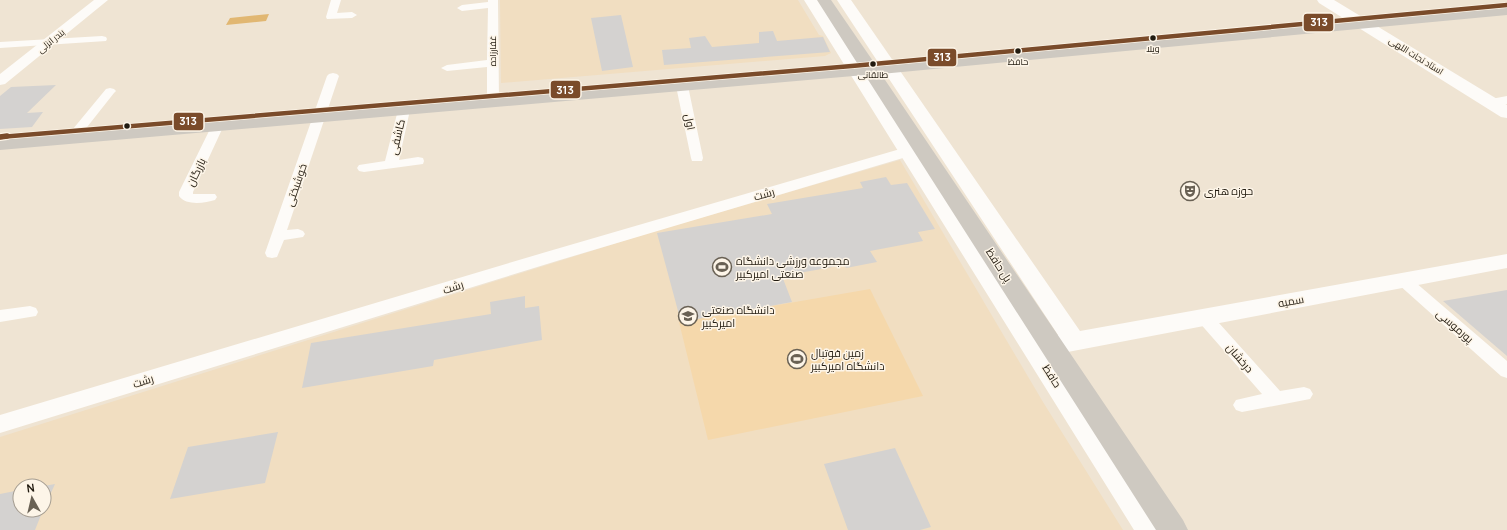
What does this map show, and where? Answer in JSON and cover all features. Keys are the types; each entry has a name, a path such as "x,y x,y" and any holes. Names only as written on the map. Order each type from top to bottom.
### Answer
{"main road":[{"name":"استاد نجات اللهی","path":"1324,0 1507,113"},
{"path":"819,6 827,23 842,25 852,23 854,20 849,7"},
{"name":"حافظ","path":"819,6 855,71 1150,530"},
{"name":"پل حافظ","path":"819,6 1174,530"},
{"path":"849,7 1074,341"},
{"path":"0,144 889,68 1507,11"},
{"path":"907,152 940,142"},
{"name":"سمیه","path":"1034,349 1507,261"}],"street":[{"name":"بندر انزلی","path":"0,81 102,0"},
{"path":"336,0 331,17 352,15"},
{"path":"462,8 493,2"},
{"name":"غفارزاده","path":"493,2 493,102"},
{"path":"0,45 102,39"},
{"path":"447,68 493,63"},
{"name":"خوشبختی","path":"272,253 333,76"},
{"name":"اول","path":"682,86 697,158"},
{"path":"72,138 110,92"},
{"path":"1490,102 1507,100"},
{"name":"کاشفی","path":"390,164 404,110"},
{"name":"بازرگان","path":"210,196 189,198 186,196 186,192 218,126"},
{"name":"رشت","path":"0,424 568,252 907,152"},
{"path":"364,168 418,161"},
{"path":"278,236 298,234"},
{"name":"پورموسی","path":"1403,280 1507,371"},
{"path":"0,316 30,312"},
{"name":"درخشان","path":"1204,317 1276,399"},
{"path":"1242,405 1304,394"}],"shaded area":[{"path":"500,0 798,0 819,35 823,36 831,53 825,56 501,83"},
{"path":"269,14 266,21 226,25 230,18"},
{"name":"دانشگاه صنعتی امیرکبیر","path":"900,160 1043,402 1123,530 0,530 0,437 655,231"},
{"name":"زمین فوتبال دانشگاه امیرکبیر","path":"870,289 923,396 708,440 679,322"}],"building":[{"path":"621,15 633,67 602,71 591,18"},
{"path":"773,31 777,41 823,37 830,52 664,65 662,50 691,48 689,38 705,36 712,47 759,43 759,32"},
{"path":"56,85 27,113 43,112 32,127 0,129 0,96 11,87"},
{"path":"886,177 891,185 907,183 935,229 918,232 923,241 870,251 877,262 846,268 844,265 782,276 792,302 681,322 657,233 772,214 767,204 863,188 860,182"},
{"path":"1507,290 1507,356 1443,301"},
{"path":"525,296 525,308 539,306 542,340 434,360 433,366 302,388 311,343 491,314 490,302"},
{"path":"278,432 265,483 170,499 188,447"},
{"path":"895,448 931,527 920,530 848,530 824,464"},
{"path":"12,492 12,518 40,518 35,530 0,530 0,494"}],"transit line":[{"name":"313","path":"0,137 852,66 1507,5"}],"place":[{"name":"ویلا","path":"1153,38"},
{"name":"حافظ","path":"1018,51"},
{"name":"طالقانی","path":"873,64"},
{"name":"حوزه هنری","path":"1190,191"},
{"name":"مجموعه ورزشی دانشگاه صنعتی امیرکبیر","path":"722,267"},
{"name":"دانشگاه صنعتی امیرکبیر","path":"688,316"},
{"name":"زمین فوتبال دانشگاه امیرکبیر","path":"797,359"}]}
